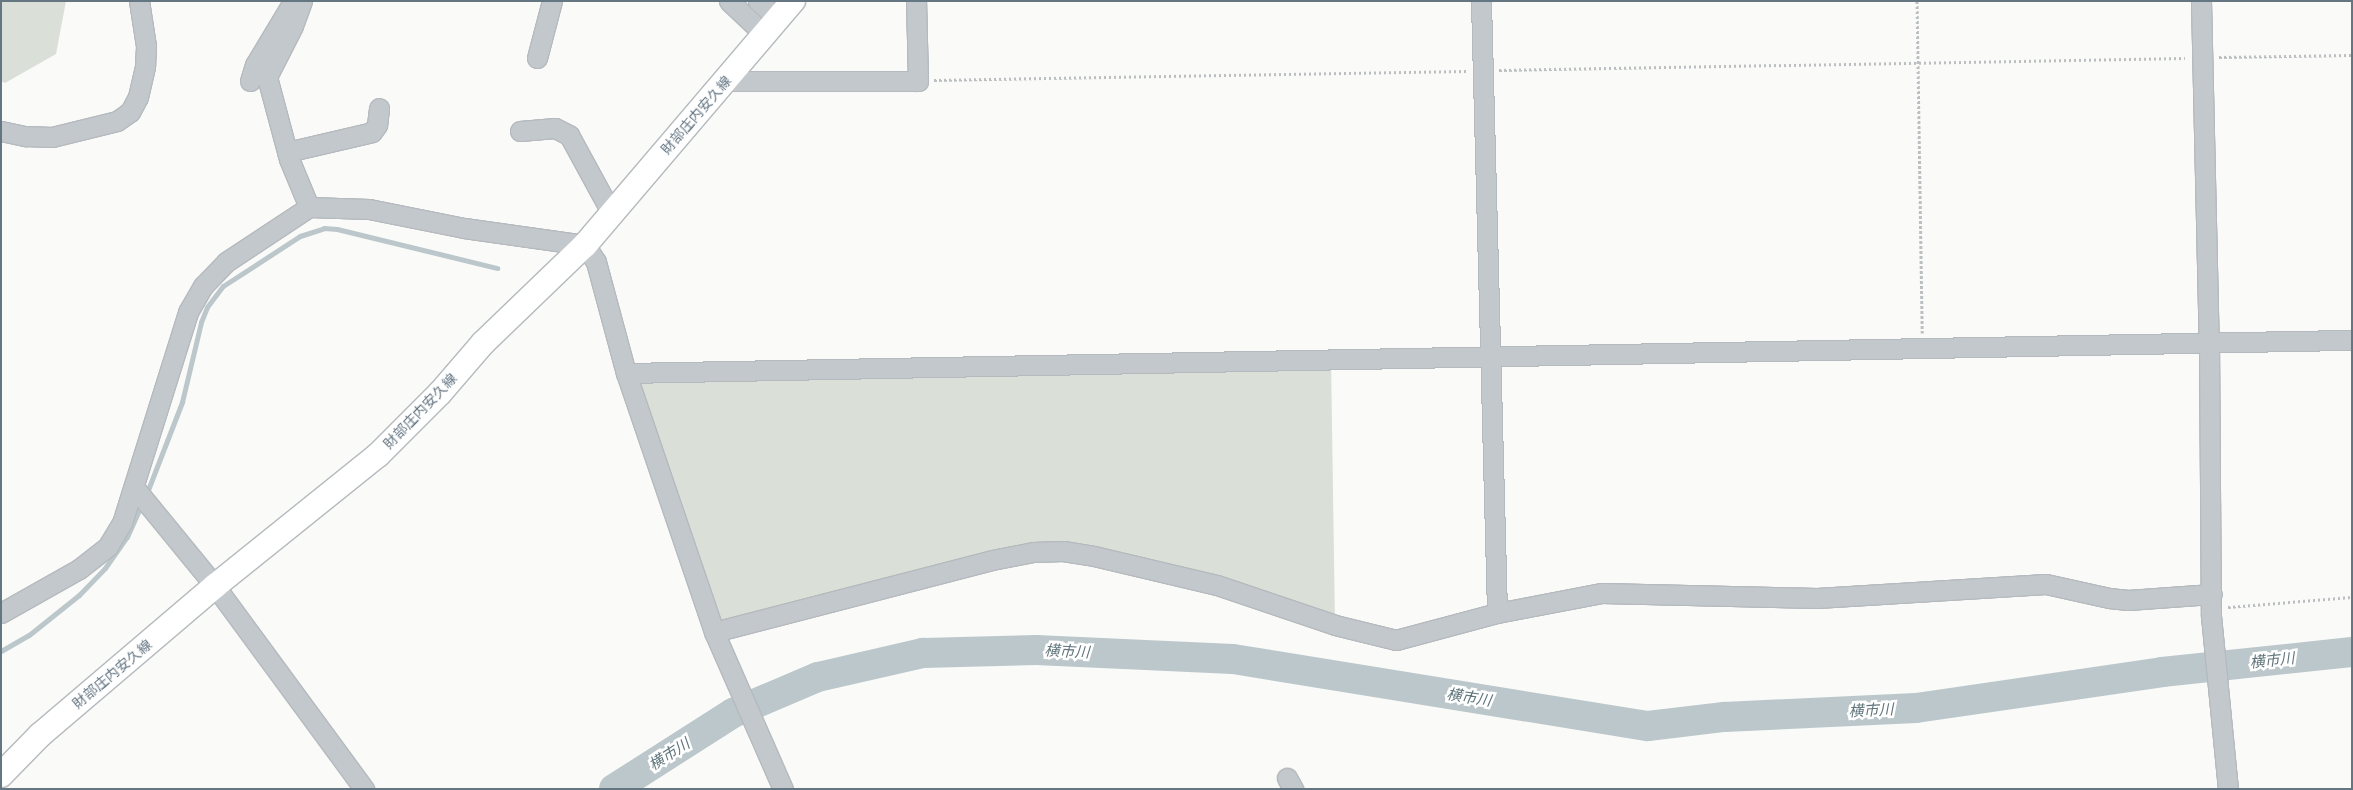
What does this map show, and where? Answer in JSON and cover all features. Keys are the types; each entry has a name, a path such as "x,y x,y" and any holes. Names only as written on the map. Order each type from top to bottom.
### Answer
{"main road":[{"name":"財部庄内安久線","path":"1,775 40,735 215,586 378,455 440,393 484,343 585,245 793,1"}],"street":[{"path":"1,131 25,136 52,137 117,121 130,112 138,97 145,66 146,46 139,1"},
{"path":"537,58 552,1"},
{"path":"729,1 772,27"},
{"path":"758,1 772,27"},
{"path":"726,81 918,80 916,1"},
{"path":"1481,1 1498,613"},
{"path":"2201,1 2209,342 2212,606 2228,789"},
{"path":"250,82 255,65 294,3"},
{"path":"294,3 293,26 266,77 287,152 309,207"},
{"path":"287,152 372,132 377,125 379,108"},
{"path":"520,131 555,128 569,135 612,214"},
{"path":"1,612 79,569 108,546 122,524 188,312 203,286 226,262 309,207 369,209 464,228 585,245 596,262 626,372 717,639 783,789"},
{"path":"626,372 2352,340"},
{"path":"134,487 215,586 364,789"},
{"path":"717,639 992,560 1033,552 1062,552 1094,556 1217,585 1335,625 1396,640 1498,613 1602,593 1817,598 2046,584 2109,598 2212,606"}],"path":[{"path":"1917,1 1922,347"},
{"path":"918,80 2352,55"},
{"path":"2212,606 2352,597"}],"shaded area":[{"path":"1,1 66,1 56,54 5,83 1,81"},
{"path":"1331,358 1335,625 1063,551 714,632 626,373"}],"waterway":[{"path":"146,495 182,402 201,322 207,307 223,286 300,236 324,228 337,229 497,268"},
{"path":"1,651 29,635 79,595 105,568 127,537 142,503"},
{"name":"横市川","path":"614,789 733,713 818,677 923,653 1036,650 1233,659 1648,726 1724,717 1916,708 2162,672 2352,652"}]}
